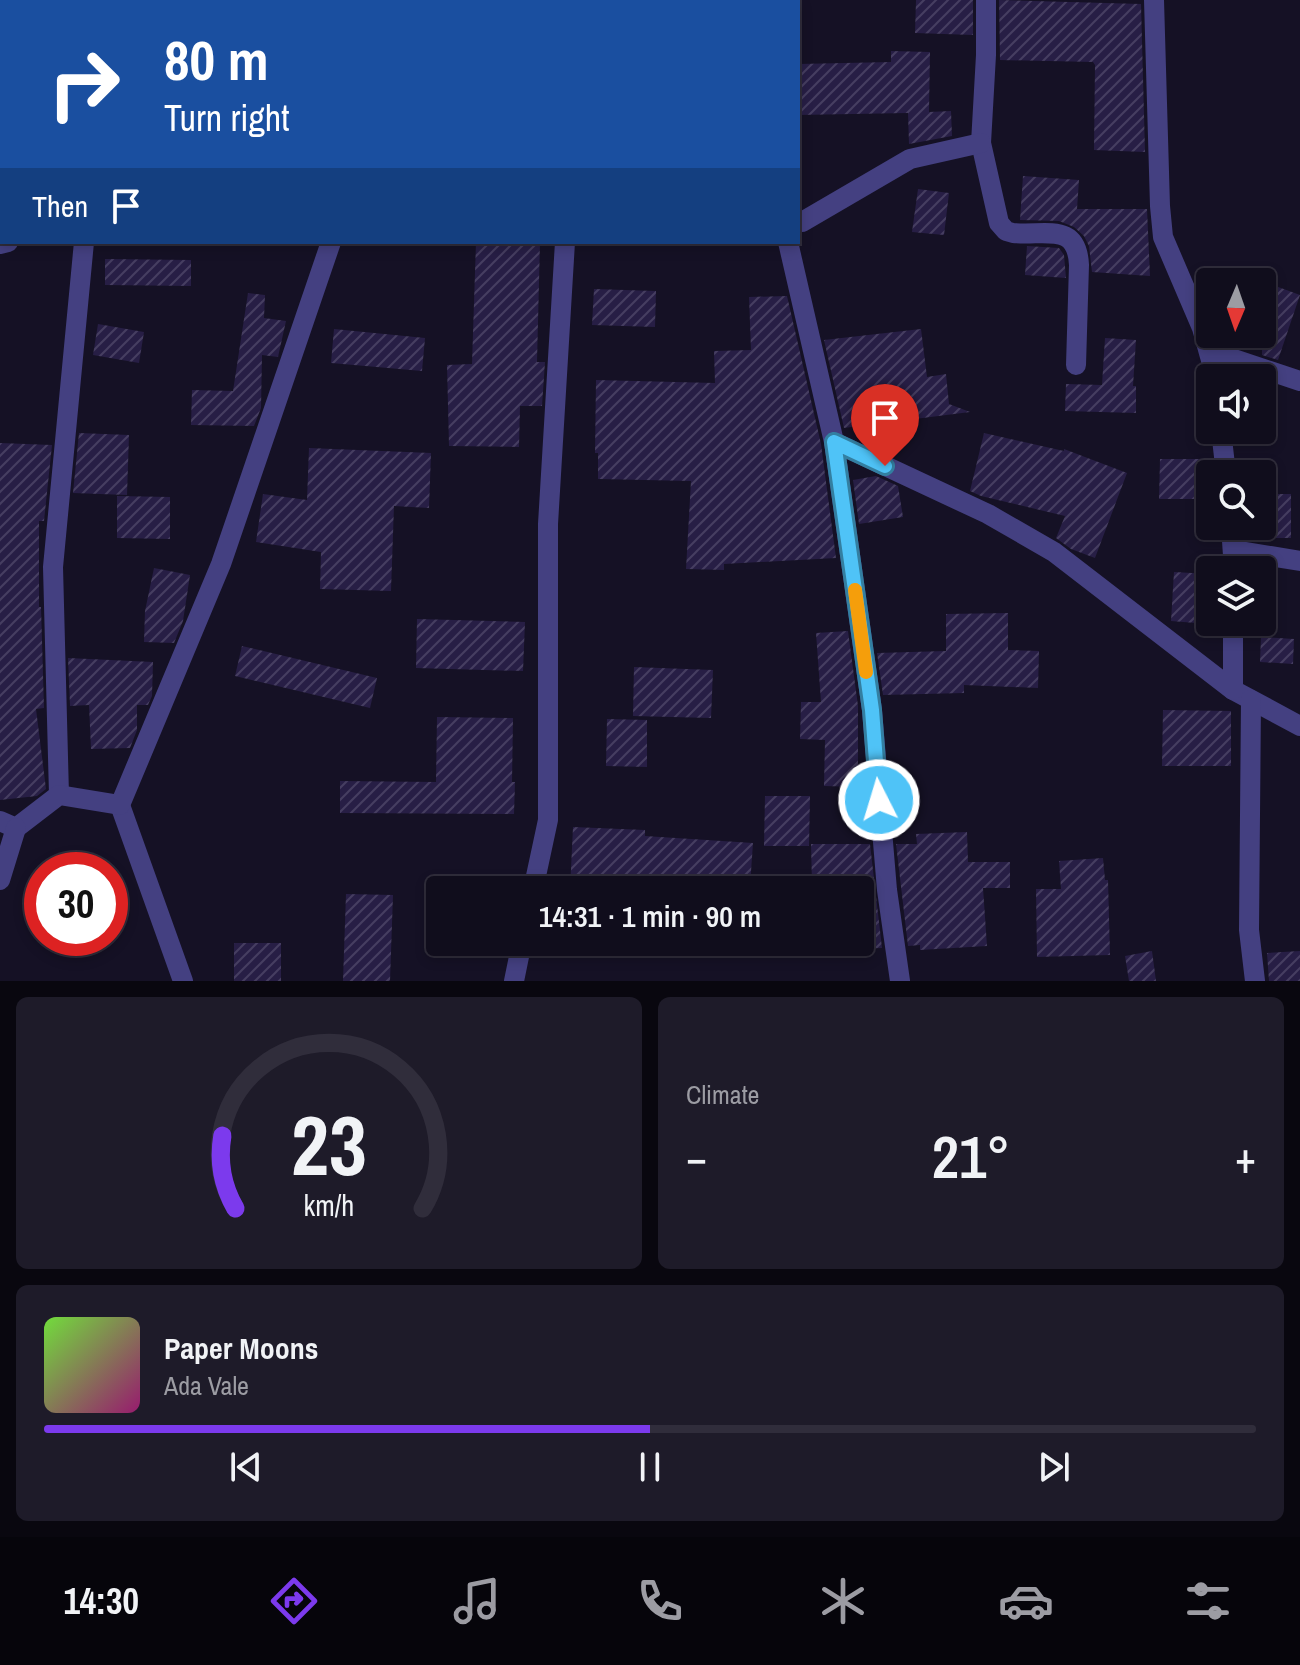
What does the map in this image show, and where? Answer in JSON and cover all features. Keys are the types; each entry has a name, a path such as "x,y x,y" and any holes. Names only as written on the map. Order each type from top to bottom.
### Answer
{"street":[{"path":"986,0 981,143 999,223 1006,231 1013,233 1064,235 1073,240 1078,251 1076,365"},
{"path":"1154,0 1163,237 1213,364"},
{"path":"800,222 910,159 981,143"},
{"path":"59,795 53,567 84,244"},
{"path":"183,981 120,805 221,564 330,244"},
{"path":"536,876 548,820 548,524 565,244"},
{"path":"788,244 834,442 872,710 887,890 900,981"},
{"path":"1210,351 1300,381"},
{"path":"834,442 988,514 1054,552 1233,690 1300,726"},
{"path":"1276,561 1300,561"},
{"path":"1233,636 1233,690"},
{"path":"1251,700 1249,930 1255,981"},
{"path":"0,880 8,824 59,795 120,805"},
{"path":"514,981 519,956"}],"building":[{"path":"916,0 973,0 973,35 915,33"},
{"path":"999,0 1141,4 1145,152 1094,150 1093,62 1000,60"},
{"path":"891,51 930,52 929,112 951,111 952,136 909,144 908,113 800,115 800,64 891,62"},
{"path":"1023,176 1079,180 1077,209 1147,209 1150,276 1092,272 1089,246 1074,227 1059,221 1020,220"},
{"path":"918,189 949,193 944,235 912,232"},
{"path":"476,244 540,244 537,362 545,362 542,406 520,406 519,447 449,446 447,365 472,364"},
{"path":"1027,246 1059,248 1064,255 1066,278 1025,275"},
{"path":"105,259 191,260 191,286 105,285"},
{"path":"1276,286 1300,295 1278,360 1262,355 1262,348 1276,348"},
{"path":"594,289 656,291 655,327 592,325"},
{"path":"248,293 265,295 264,318 286,321 278,357 262,355 261,408 254,426 191,425 192,390 233,391"},
{"path":"787,296 821,444 836,558 724,564 724,570 686,569 691,481 598,479 598,453 595,453 596,380 715,383 714,351 751,350 749,297"},
{"path":"98,324 144,332 139,363 93,355"},
{"path":"334,329 425,338 422,371 331,363"},
{"path":"921,329 927,377 946,374 949,404 970,412 844,428 824,340"},
{"path":"1105,338 1136,340 1133,386 1136,386 1136,413 1065,411 1066,384 1102,385"},
{"path":"79,433 129,435 127,495 73,493"},
{"path":"984,433 1064,449 1127,473 1095,558 1071,549 1056,538 1065,516 970,491"},
{"path":"0,443 52,445 44,521 39,521 44,708 36,709 46,789 37,796 0,800"},
{"path":"309,448 431,453 429,508 394,506 391,591 320,589 321,552 256,542 263,494 307,500"},
{"path":"1160,459 1205,459 1196,460 1196,499 1159,499"},
{"path":"876,476 898,486 903,517 859,524 853,480"},
{"path":"1276,494 1291,494 1291,538 1276,538"},
{"path":"117,496 170,497 170,539 117,538"},
{"path":"154,568 190,575 183,621 174,643 144,642 145,611"},
{"path":"1174,572 1196,573 1196,623 1171,621"},
{"path":"1008,613 1008,650 1039,651 1038,688 964,685 964,693 883,695 877,653 946,651 946,614"},
{"path":"417,619 525,622 523,671 416,668"},
{"path":"848,631 858,706 858,787 824,786 825,740 800,739 801,702 821,702 816,633"},
{"path":"1261,637 1294,639 1293,664 1260,662"},
{"path":"242,646 377,678 370,708 235,676"},
{"path":"68,658 153,662 152,696 148,705 137,705 137,730 130,748 91,749 89,705 70,706"},
{"path":"634,667 713,670 711,718 633,716"},
{"path":"1163,710 1231,711 1231,766 1162,766"},
{"path":"437,717 513,718 514,814 340,813 340,781 436,782"},
{"path":"607,719 647,720 647,767 606,766"},
{"path":"765,796 810,796 809,846 764,846"},
{"path":"573,827 645,830 645,836 753,843 751,876 571,876"},
{"path":"967,832 968,862 1010,862 1010,888 983,888 987,946 920,950 920,945 908,946 896,844 917,844 916,834"},
{"path":"811,844 870,844 874,876 812,876"},
{"path":"1103,858 1105,880 1108,880 1110,955 1037,957 1036,889 1061,889 1059,861"},
{"path":"874,879 882,948 874,948"},
{"path":"346,894 393,895 390,981 343,981"},
{"path":"234,943 281,943 281,981 234,981"},
{"path":"1152,951 1156,981 1129,981 1125,956"},
{"path":"1300,951 1300,981 1269,981 1267,953"}],"slow traffic":[{"path":"855,590 866,672"}],"route":[{"path":"879,800 872,710 834,442 885,466"}]}
